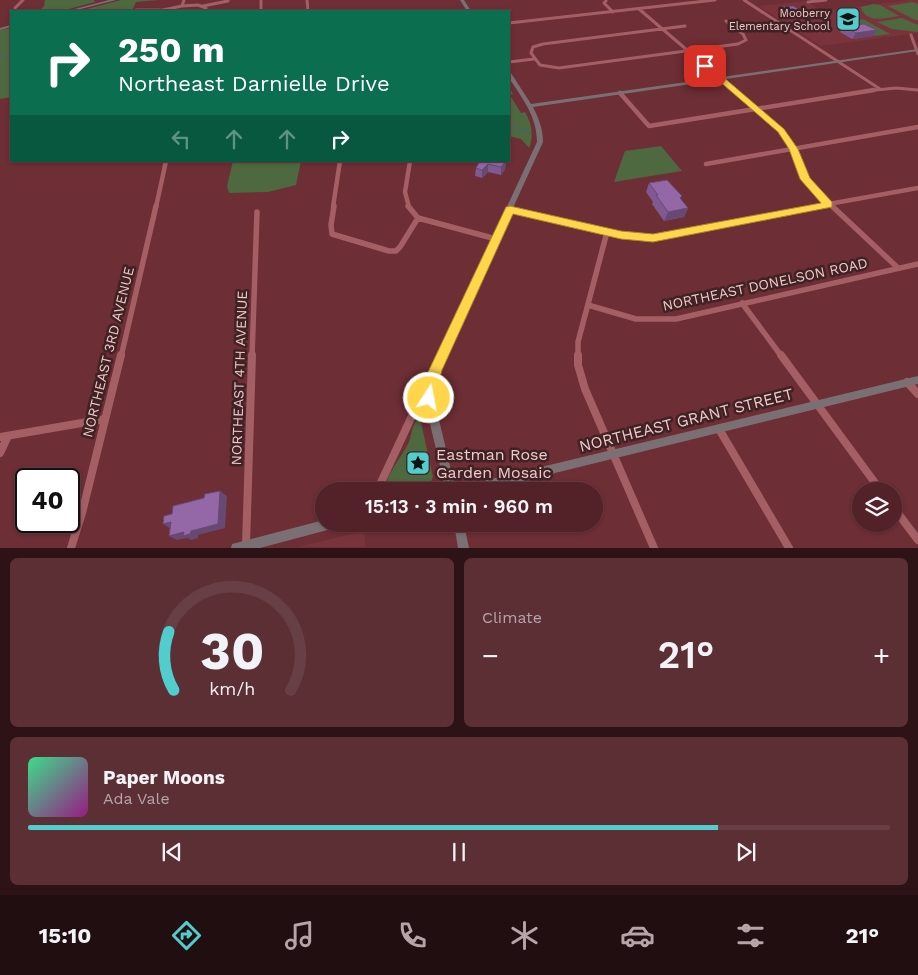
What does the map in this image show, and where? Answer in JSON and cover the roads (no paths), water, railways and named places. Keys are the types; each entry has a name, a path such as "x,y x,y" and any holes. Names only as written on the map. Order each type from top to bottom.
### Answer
{"street":[{"path":"15,8 23,0"},
{"path":"73,10 114,0"},
{"path":"182,6 184,0"},
{"path":"658,0 665,6"},
{"path":"510,23 715,0"},
{"path":"744,0 880,89"},
{"path":"808,2 826,0"},
{"path":"164,10 228,1"},
{"path":"606,1 604,4 613,12"},
{"path":"203,6 205,10"},
{"path":"639,8 781,131 794,149 805,179 898,268"},
{"path":"685,26 540,44 533,47 531,51 534,59 543,66 559,68 738,44 746,40 743,34 726,21"},
{"path":"529,106 838,61 918,52 911,35"},
{"path":"510,62 534,59"},
{"path":"449,482 431,409 430,392 436,370 540,142 538,124 510,76"},
{"path":"620,93 649,126 880,89 918,90"},
{"path":"706,164 918,128"},
{"name":"NORTHEAST 3RD AVENUE","path":"71,548 82,513 166,162"},
{"path":"340,162 330,225 332,234 389,251 396,250 400,247 418,218"},
{"path":"410,162 404,197 407,207 418,218 496,239"},
{"path":"510,210 632,237 665,237 918,188"},
{"name":"NORTHEAST 4TH AVENUE","path":"241,546 257,212"},
{"path":"607,232 578,342 578,365 585,389 654,548"},
{"name":"NORTHEAST DONELSON ROAD","path":"588,306 624,317 661,320 676,319 918,264"},
{"path":"742,303 874,482"},
{"name":"NORTHEAST GRANT STREET","path":"499,482 918,380"},
{"path":"907,382 918,394"},
{"path":"382,482 412,416 431,409"},
{"path":"0,454 4,437 105,419"},
{"path":"719,429 789,548"},
{"path":"902,519 918,540"},
{"path":"241,546 315,528"},
{"path":"461,532 464,548"}],"waterway":[{"path":"0,56 10,58"},
{"path":"510,126 530,132"}],"place":[{"name":"Mooberry Elementary School","path":"848,19"},
{"name":"Eastman Rose Garden Mosaic","path":"418,463"}]}
